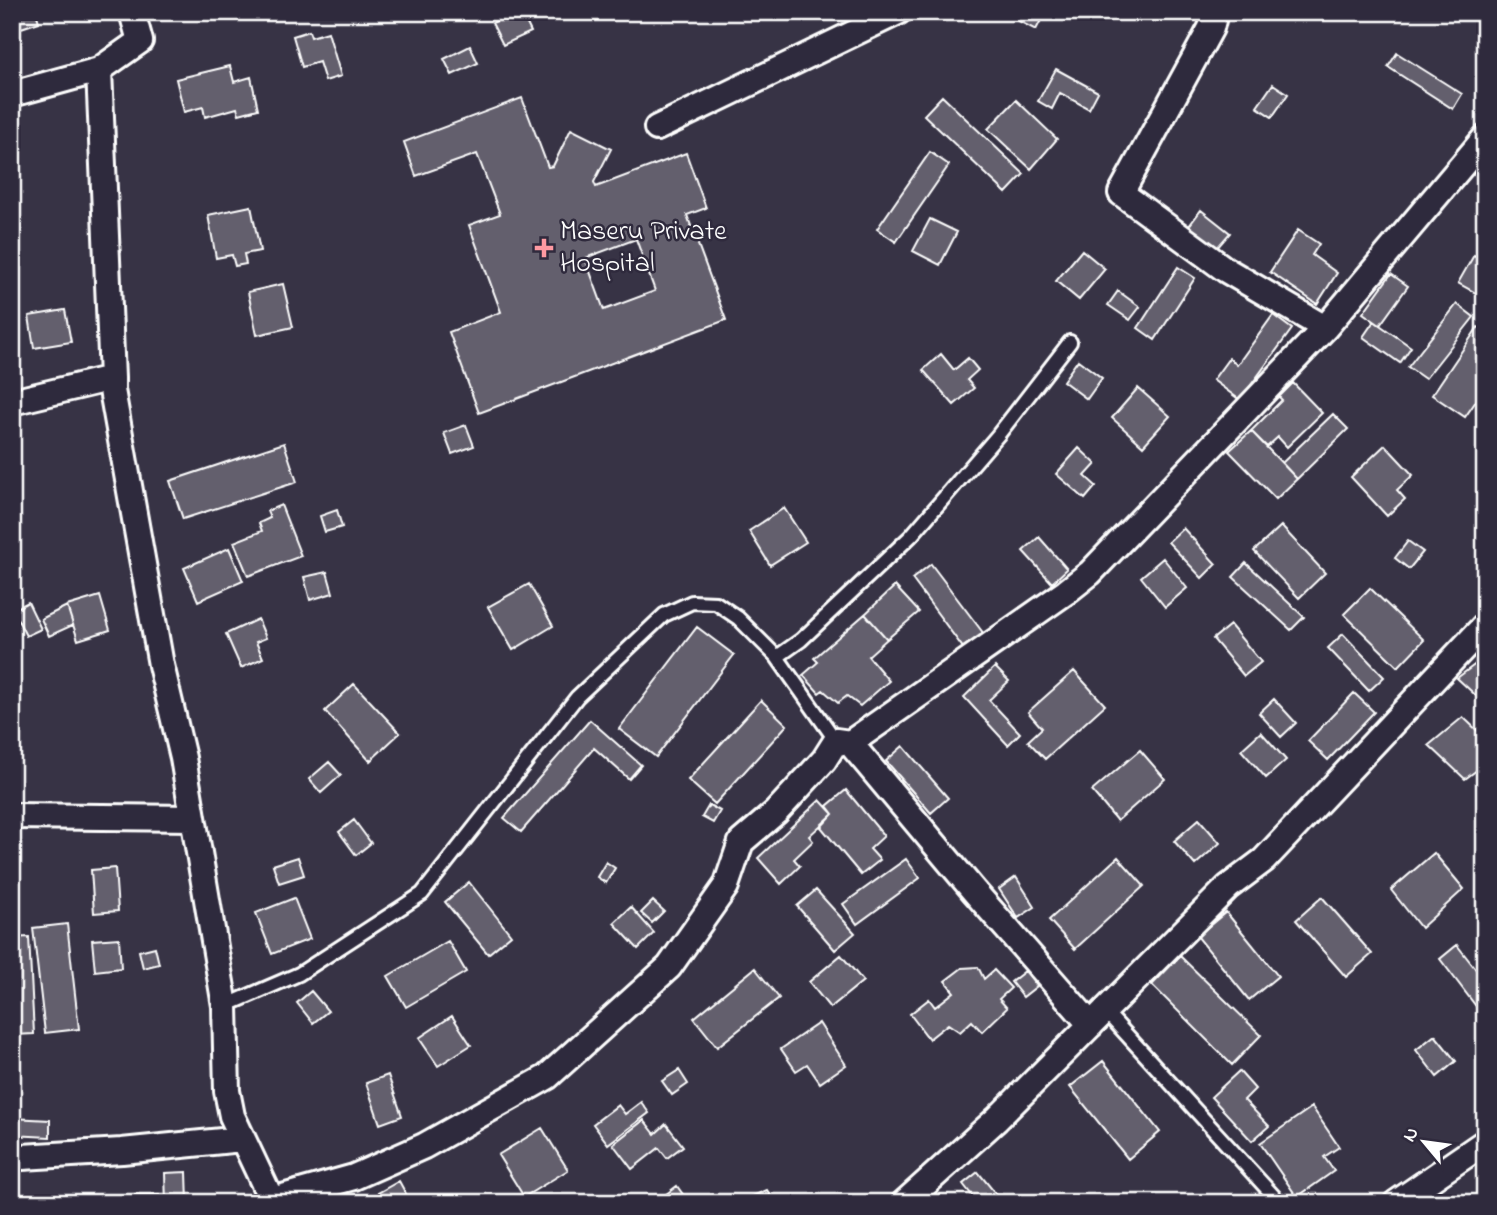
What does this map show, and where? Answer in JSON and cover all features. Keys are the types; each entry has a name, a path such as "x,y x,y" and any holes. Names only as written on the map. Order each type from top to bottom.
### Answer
{"street":[{"path":"12,94 99,70 140,41 132,12"},
{"path":"657,128 898,12"},
{"path":"1214,12 1211,28 1121,193 1226,270 1325,328"},
{"path":"99,70 112,390 161,665 183,758 225,1006 227,1091 232,1116 273,1201 354,1177 424,1146 547,1077 669,967 726,886 741,842 776,812 843,742 1066,592 1090,573 1325,328 1485,138"},
{"path":"12,402 112,378"},
{"path":"904,1203 997,1119 1228,887 1264,860 1485,625"},
{"path":"843,742 974,891 1098,1018"},
{"path":"12,816 193,818"},
{"path":"12,1156 122,1151 243,1139"},
{"path":"1396,1203 1484,1144"}],"lane":[{"path":"777,657 801,640 911,536 998,435 1070,342"},
{"path":"225,1006 299,974 422,894 577,697 664,615 692,602 716,603 738,618 777,657 843,742"},
{"path":"1098,1018 1280,1203"}],"building":[{"path":"12,12 36,12 39,22 12,31"},
{"path":"515,12 521,12 531,32 503,45 492,23"},
{"path":"1001,12 1045,12 1036,30"},
{"path":"309,31 311,37 328,32 341,76 325,81 319,62 302,67 293,36"},
{"path":"470,46 478,63 452,75 444,59"},
{"path":"1397,53 1462,94 1453,109 1388,67"},
{"path":"230,66 234,82 251,77 258,109 239,114 237,108 205,117 203,107 184,112 176,79"},
{"path":"1056,69 1098,92 1089,109 1060,93 1052,109 1038,101"},
{"path":"1273,84 1288,94 1272,117 1257,107"},
{"path":"942,96 1024,174 1006,193 924,115"},
{"name":"Maseru Private Hospital","path":"522,98 548,167 553,166 571,129 611,149 594,182 596,187 686,153 706,208 687,215 726,320 479,413 449,332 501,312 469,225 500,214 477,154 416,176 404,142","holes":["636,239 655,291 604,310 585,258"]},
{"path":"1016,100 1057,139 1031,169 988,129"},
{"path":"930,152 949,165 896,242 877,229"},
{"path":"251,206 260,251 244,254 246,264 235,266 232,255 216,258 208,215"},
{"path":"1201,210 1230,233 1216,249 1189,226"},
{"path":"930,219 957,232 940,265 913,251"},
{"path":"1298,230 1319,244 1312,255 1337,273 1317,304 1270,272"},
{"path":"1082,250 1105,269 1079,300 1056,281"},
{"path":"1474,255 1485,261 1485,298 1458,283"},
{"path":"1178,267 1195,278 1155,340 1138,328"},
{"path":"1391,274 1408,286 1380,325 1363,313"},
{"path":"283,284 293,327 257,335 248,292"},
{"path":"1118,291 1140,307 1130,320 1108,305"},
{"path":"1457,304 1474,317 1425,379 1408,367"},
{"path":"65,310 71,342 34,348 29,316"},
{"path":"1273,315 1292,329 1240,400 1213,380 1229,358 1237,365"},
{"path":"1374,321 1411,347 1400,363 1363,337"},
{"path":"1478,327 1485,331 1485,388 1465,417 1432,395"},
{"path":"941,354 954,370 968,358 978,370 967,380 974,388 954,405 923,370"},
{"path":"1078,360 1102,378 1087,399 1063,381"},
{"path":"1293,383 1322,413 1287,447 1278,437 1267,447 1251,431 1282,400 1279,397"},
{"path":"1138,388 1170,416 1143,446 1112,418"},
{"path":"1333,414 1348,429 1297,479 1282,463"},
{"path":"466,425 474,446 452,454 444,433"},
{"path":"1251,431 1297,479 1276,499 1229,451"},
{"path":"284,443 297,482 183,519 170,481"},
{"path":"1385,445 1413,475 1397,490 1405,499 1387,516 1351,477"},
{"path":"1079,448 1096,464 1085,476 1096,486 1085,499 1056,474"},
{"path":"281,505 301,556 248,576 234,542 262,531 259,523 270,518 267,511"},
{"path":"784,508 806,542 770,565 749,531"},
{"path":"337,510 342,527 325,532 320,516"},
{"path":"1281,526 1325,573 1299,598 1254,551"},
{"path":"1183,528 1216,564 1202,578 1168,542"},
{"path":"1039,537 1067,569 1052,583 1023,551"},
{"path":"1408,541 1423,552 1409,569 1395,558"},
{"path":"229,548 243,581 198,601 184,568"},
{"path":"1163,558 1187,588 1165,607 1141,577"},
{"path":"1246,563 1304,617 1291,630 1233,577"},
{"path":"931,564 984,634 964,649 912,579"},
{"path":"327,572 333,593 310,600 304,577"},
{"path":"529,584 553,626 513,650 488,607"},
{"path":"895,586 919,612 887,639 865,614"},
{"path":"1370,588 1424,640 1398,667 1344,614"},
{"path":"100,596 110,630 78,640 67,606"},
{"path":"28,602 41,629 26,636 13,610"},
{"path":"67,606 73,625 49,636 41,619"},
{"path":"865,614 887,639 868,656 889,681 860,706 847,696 838,703 823,690 819,693 803,675 818,662 814,658"},
{"path":"258,619 266,638 256,642 263,658 241,668 226,634"},
{"path":"1230,625 1261,662 1244,676 1213,639"},
{"path":"697,627 734,655 656,757 619,729"},
{"path":"1343,634 1384,677 1369,691 1328,648"},
{"path":"1485,657 1485,704 1457,678"},
{"path":"995,667 1009,681 989,700 1020,733 1008,745 964,697"},
{"path":"1074,671 1105,705 1045,759 1028,741 1042,728 1028,712"},
{"path":"354,684 400,733 370,761 325,711"},
{"path":"1354,693 1374,712 1328,760 1308,741"},
{"path":"1274,699 1296,723 1281,737 1259,713"},
{"path":"761,700 787,725 715,804 688,780"},
{"path":"1463,717 1485,738 1485,764 1465,779 1429,745"},
{"path":"590,720 641,765 629,779 594,748 521,832 504,818"},
{"path":"1261,732 1286,760 1266,778 1241,750"},
{"path":"903,746 948,798 931,813 886,761"},
{"path":"1140,750 1165,779 1117,821 1092,791"},
{"path":"329,762 341,775 321,793 309,779"},
{"path":"846,790 884,836 870,849 880,860 861,875 821,827 833,814 827,806"},
{"path":"820,800 833,814 809,836 813,841 794,859 800,866 781,884 758,858"},
{"path":"709,805 720,811 713,823 702,817"},
{"path":"1199,819 1220,843 1195,865 1174,841"},
{"path":"354,820 371,843 356,855 339,832"},
{"path":"1434,853 1464,889 1421,928 1391,890"},
{"path":"298,857 304,875 279,883 273,865"},
{"path":"1118,857 1144,886 1075,949 1049,920"},
{"path":"906,859 920,878 857,924 843,904"},
{"path":"606,862 615,868 606,883 597,877"},
{"path":"115,868 118,911 94,913 91,870"},
{"path":"1016,877 1035,907 1018,918 999,889"},
{"path":"469,882 511,935 488,954 445,902"},
{"path":"816,890 855,933 835,950 797,906"},
{"path":"1322,897 1372,954 1346,977 1296,920"},
{"path":"294,898 310,939 272,954 256,913"},
{"path":"653,901 664,911 652,923 641,913"},
{"path":"631,907 654,933 638,949 614,923"},
{"path":"1226,912 1278,976 1249,1000 1197,936"},
{"path":"67,924 79,1029 45,1033 33,928"},
{"path":"29,937 34,1034 14,1035 12,938"},
{"path":"119,938 121,968 95,971 92,940"},
{"path":"448,941 466,972 406,1007 388,976"},
{"path":"1457,945 1485,981 1485,1018 1440,959"},
{"path":"155,947 159,964 143,968 139,951"},
{"path":"841,955 863,981 830,1008 809,982"},
{"path":"1180,956 1261,1035 1232,1065 1152,985"},
{"path":"978,967 984,979 994,970 1011,988 999,999 1007,1008 982,1032 972,1021 960,1032 948,1024 929,1039 910,1014 929,999 935,1007 954,992 945,981 962,968"},
{"path":"755,968 779,998 717,1047 694,1018"},
{"path":"1025,971 1037,986 1023,997 1011,982"},
{"path":"311,991 328,1011 313,1023 297,1003"},
{"path":"452,1016 471,1045 438,1066 419,1038"},
{"path":"819,1023 846,1065 820,1083 807,1064 796,1071 781,1049"},
{"path":"1435,1035 1456,1061 1437,1077 1416,1050"},
{"path":"1103,1061 1160,1132 1128,1159 1070,1087"},
{"path":"679,1070 688,1084 672,1095 662,1081"},
{"path":"1239,1071 1255,1089 1244,1100 1269,1126 1252,1141 1211,1097"},
{"path":"388,1075 402,1116 380,1124 366,1083"},
{"path":"641,1102 649,1113 608,1144 593,1124 618,1105 625,1114"},
{"path":"1312,1107 1339,1147 1324,1157 1334,1171 1297,1197 1260,1143"},
{"path":"12,1118 50,1120 50,1137 12,1135"},
{"path":"644,1120 655,1134 666,1124 683,1146 667,1158 659,1148 632,1169 613,1144"},
{"path":"542,1128 568,1170 524,1197 498,1155"},
{"path":"187,1172 188,1203 166,1203 165,1173"},
{"path":"978,1172 996,1194 985,1203 978,1203 963,1184"},
{"path":"399,1181 411,1203 374,1203 371,1197"},
{"path":"677,1186 689,1203 658,1203 657,1201"},
{"path":"767,1190 775,1203 757,1203 753,1196"},
{"path":"135,1195 162,1195 162,1203 136,1203"},
{"path":"364,1195 366,1203 332,1203"}],"place":[{"name":"Maseru Private Hospital","path":"544,248"}]}
